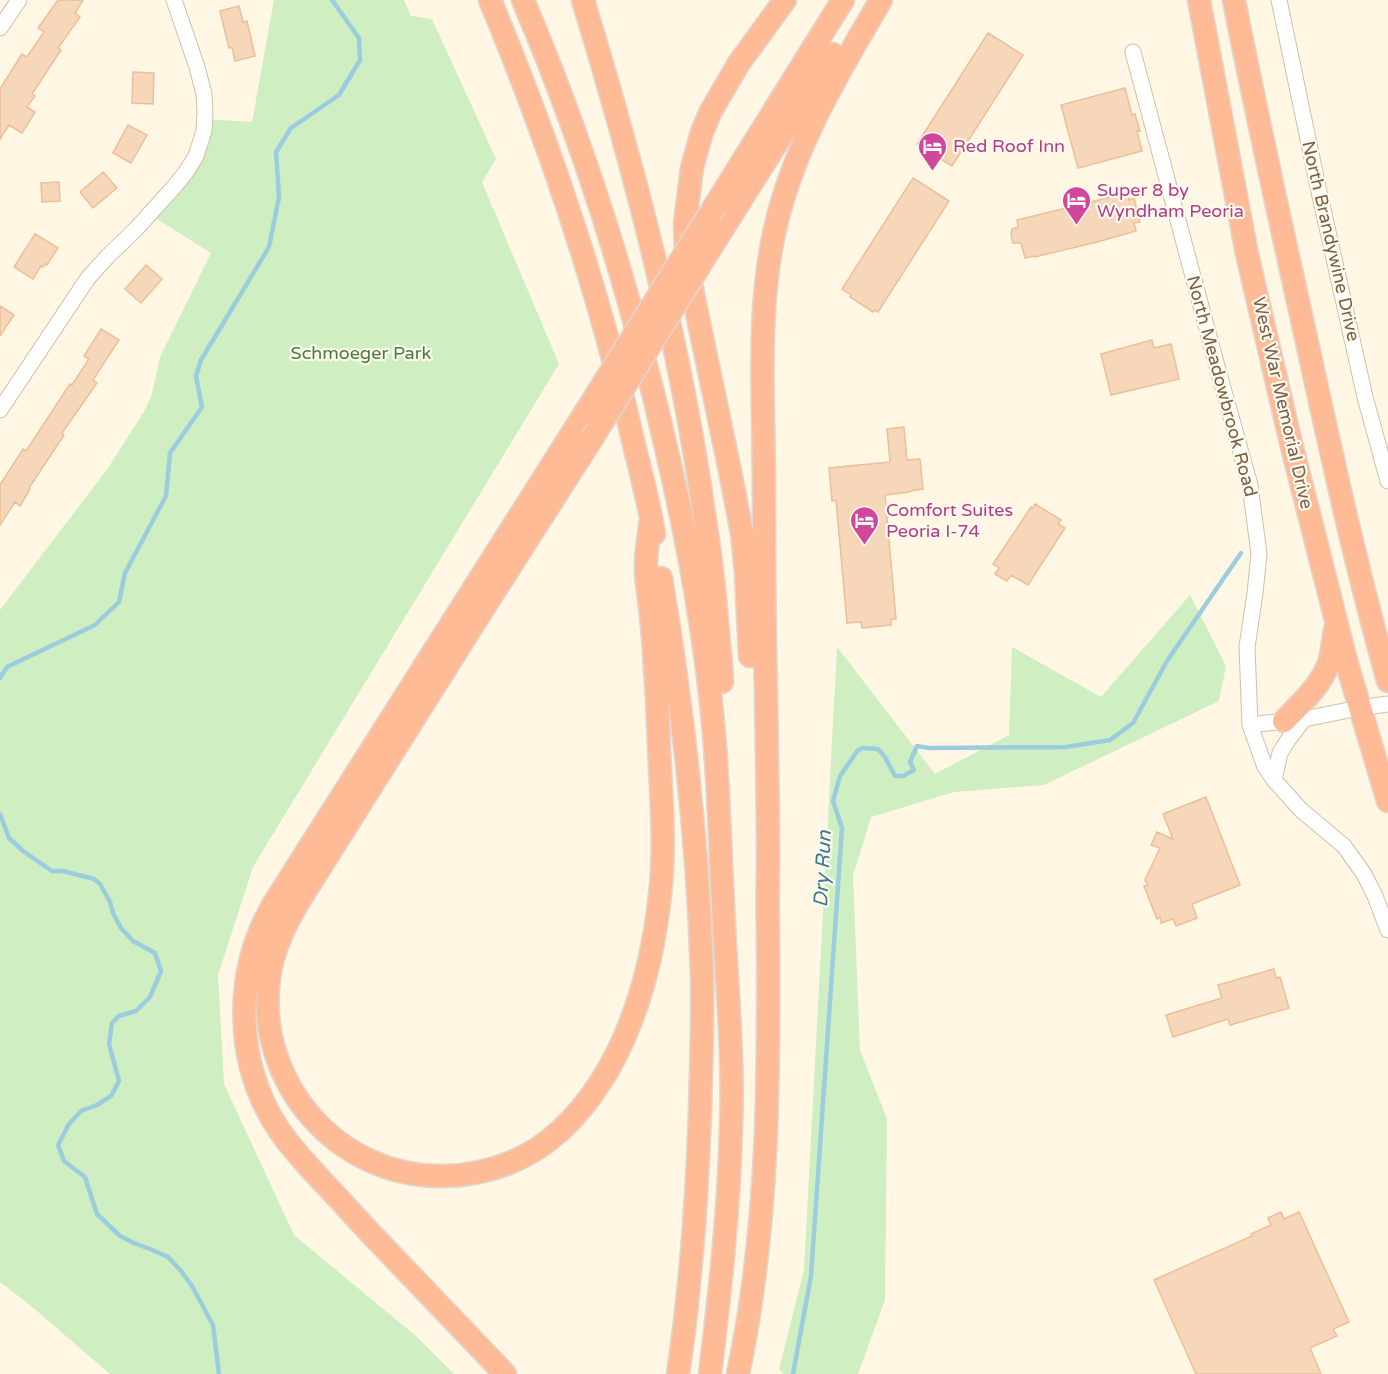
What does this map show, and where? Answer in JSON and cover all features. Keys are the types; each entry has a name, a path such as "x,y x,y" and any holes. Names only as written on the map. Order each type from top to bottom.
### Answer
{"highway":[{"path":"489,0 547,147 578,238 617,372 651,519 675,674 690,791 702,975 702,1058 697,1186 687,1303 678,1374"},
{"path":"523,0 580,147 611,240 647,365 686,538 698,613 714,734 732,1126 726,1236 710,1374"},
{"path":"583,0 651,243 691,424 714,581 722,679 714,734"},
{"path":"769,1062 746,573 742,533 693,294 686,252 685,223 692,168 702,132 711,111 739,63 785,0"},
{"path":"719,198 832,0"},
{"path":"505,1374 313,1172 280,1131 264,1103 252,1071 244,1016 248,973 264,923 273,905 843,0"},
{"path":"651,519 645,567 656,669 662,807 662,874 656,925 646,973 621,1044 598,1086 580,1110 555,1136 521,1158 487,1171 456,1176 429,1176 394,1171 381,1166 348,1149 325,1131 298,1100 287,1081 272,1039 267,1010 269,975 276,945 301,898 867,0"},
{"path":"738,1374 759,1237 766,1156 769,1062 762,363 764,295 776,225 800,150 817,113 881,0"},
{"path":"1183,0 1210,63"},
{"name":"West War Memorial Drive","path":"1199,0 1247,254 1291,443 1359,708 1388,801"},
{"name":"West War Memorial Drive","path":"1234,0 1330,446 1388,681"},
{"path":"1294,720 1329,662 1336,622"}],"street":[{"path":"0,410 88,278 182,177 200,147 205,119 204,94 174,0"},
{"name":"North Brandywine Drive","path":"1279,0 1365,397 1388,481"},
{"path":"0,28 10,5"},
{"name":"North Meadowbrook Road","path":"1133,52 1251,485 1259,554 1247,647 1250,725 1265,767 1301,810 1344,846 1364,874 1388,930"},
{"path":"1250,725 1388,704"},
{"path":"1275,780 1280,753 1294,720"}],"green space":[{"name":"Schmoeger Park","path":"274,0 404,0 411,16 432,19 496,159 482,182 559,364 253,867 218,975 224,1084 294,1235 416,1336 454,1374 110,1374 0,1282 0,610 108,468 145,410 152,394 160,357 211,253 149,214 174,187 205,119 252,122"},
{"path":"1190,595 1226,666 1219,701 1044,785 954,792 871,817 853,876 860,1050 887,1119 885,1300 858,1374 784,1374 779,1369 804,1270 837,647 935,774 1009,735 1012,647 1101,697"}],"building":[{"path":"58,0 83,0 75,13 80,17 58,48 61,50 32,94 35,96 27,107 35,112 22,133 9,125 0,139 0,89 22,54 27,57 44,32 38,28"},
{"path":"239,6 243,22 247,21 255,56 235,61 232,47 229,48 220,11"},
{"path":"988,33 1023,55 952,166 924,152 925,149 917,144"},
{"path":"133,72 154,73 153,104 132,103"},
{"path":"1125,88 1132,115 1135,114 1140,131 1137,131 1142,151 1078,168 1061,105"},
{"path":"128,125 147,135 131,163 113,153"},
{"path":"103,172 117,188 93,208 80,192"},
{"path":"913,178 949,201 878,312 875,310 873,312 842,289"},
{"path":"59,182 60,201 42,202 41,183"},
{"name":"Super 8 by Wyndham Peoria","path":"1127,193 1129,200 1134,198 1140,222 1134,223 1136,231 1025,258 1021,243 1013,243 1011,234 1012,229 1018,227 1017,220"},
{"path":"35,234 58,248 47,265 41,266 33,279 14,267"},
{"path":"146,265 162,279 141,303 125,289"},
{"path":"0,306 14,315 0,336"},
{"path":"101,329 119,340 93,380 97,383 62,433 64,435 29,488 20,506 15,502 0,525 0,485 23,449 26,451 89,359 84,356"},
{"path":"1152,340 1154,348 1171,344 1179,379 1111,395 1101,354"},
{"name":"Comfort Suites Peoria I-74","path":"904,427 907,460 920,459 923,489 885,495 896,619 891,619 891,625 862,628 861,622 847,623 836,500 832,501 829,468 890,462 887,429"},
{"path":"1035,504 1061,520 1058,524 1065,528 1028,585 1011,575 1007,581 995,574 999,568 993,564"},
{"path":"1206,797 1240,885 1192,904 1197,918 1176,926 1173,919 1161,923 1160,917 1157,919 1144,886 1148,885 1145,880 1160,848 1151,845 1157,832 1173,839 1163,814"},
{"path":"1274,969 1276,978 1280,977 1289,1008 1230,1025 1228,1019 1173,1037 1166,1015 1222,998 1218,985"},
{"path":"1281,1212 1284,1219 1299,1212 1349,1322 1333,1329 1337,1336 1310,1348 1321,1374 1196,1374 1154,1280 1252,1236 1251,1234 1271,1225 1268,1218"}],"waterway":[{"path":"0,678 7,667 95,625 119,602 125,573 166,496 170,453 202,407 196,376 201,360 269,247 279,197 276,152 291,128 339,95 360,60 359,38 332,0"},
{"name":"Dry Run","path":"793,1374 811,1276 842,828 833,801 840,776 858,750 863,748 878,749 895,776 903,776 914,770 910,762 917,746 929,748 1066,747 1110,740 1133,723 1167,661 1241,553"},
{"path":"0,814 9,838 23,851 52,871 63,871 94,879 100,884 121,928 133,941 155,953 161,971 150,997 136,1011 119,1016 112,1023 109,1044 119,1081 111,1096 81,1111 69,1124 58,1145 64,1161 85,1177 97,1214 120,1236 168,1257 192,1286 213,1325 219,1374"}],"place":[{"name":"Red Roof Inn","path":"932,172"},
{"name":"Super 8 by Wyndham Peoria","path":"1076,226"},
{"name":"Comfort Suites Peoria I-74","path":"865,546"}]}
